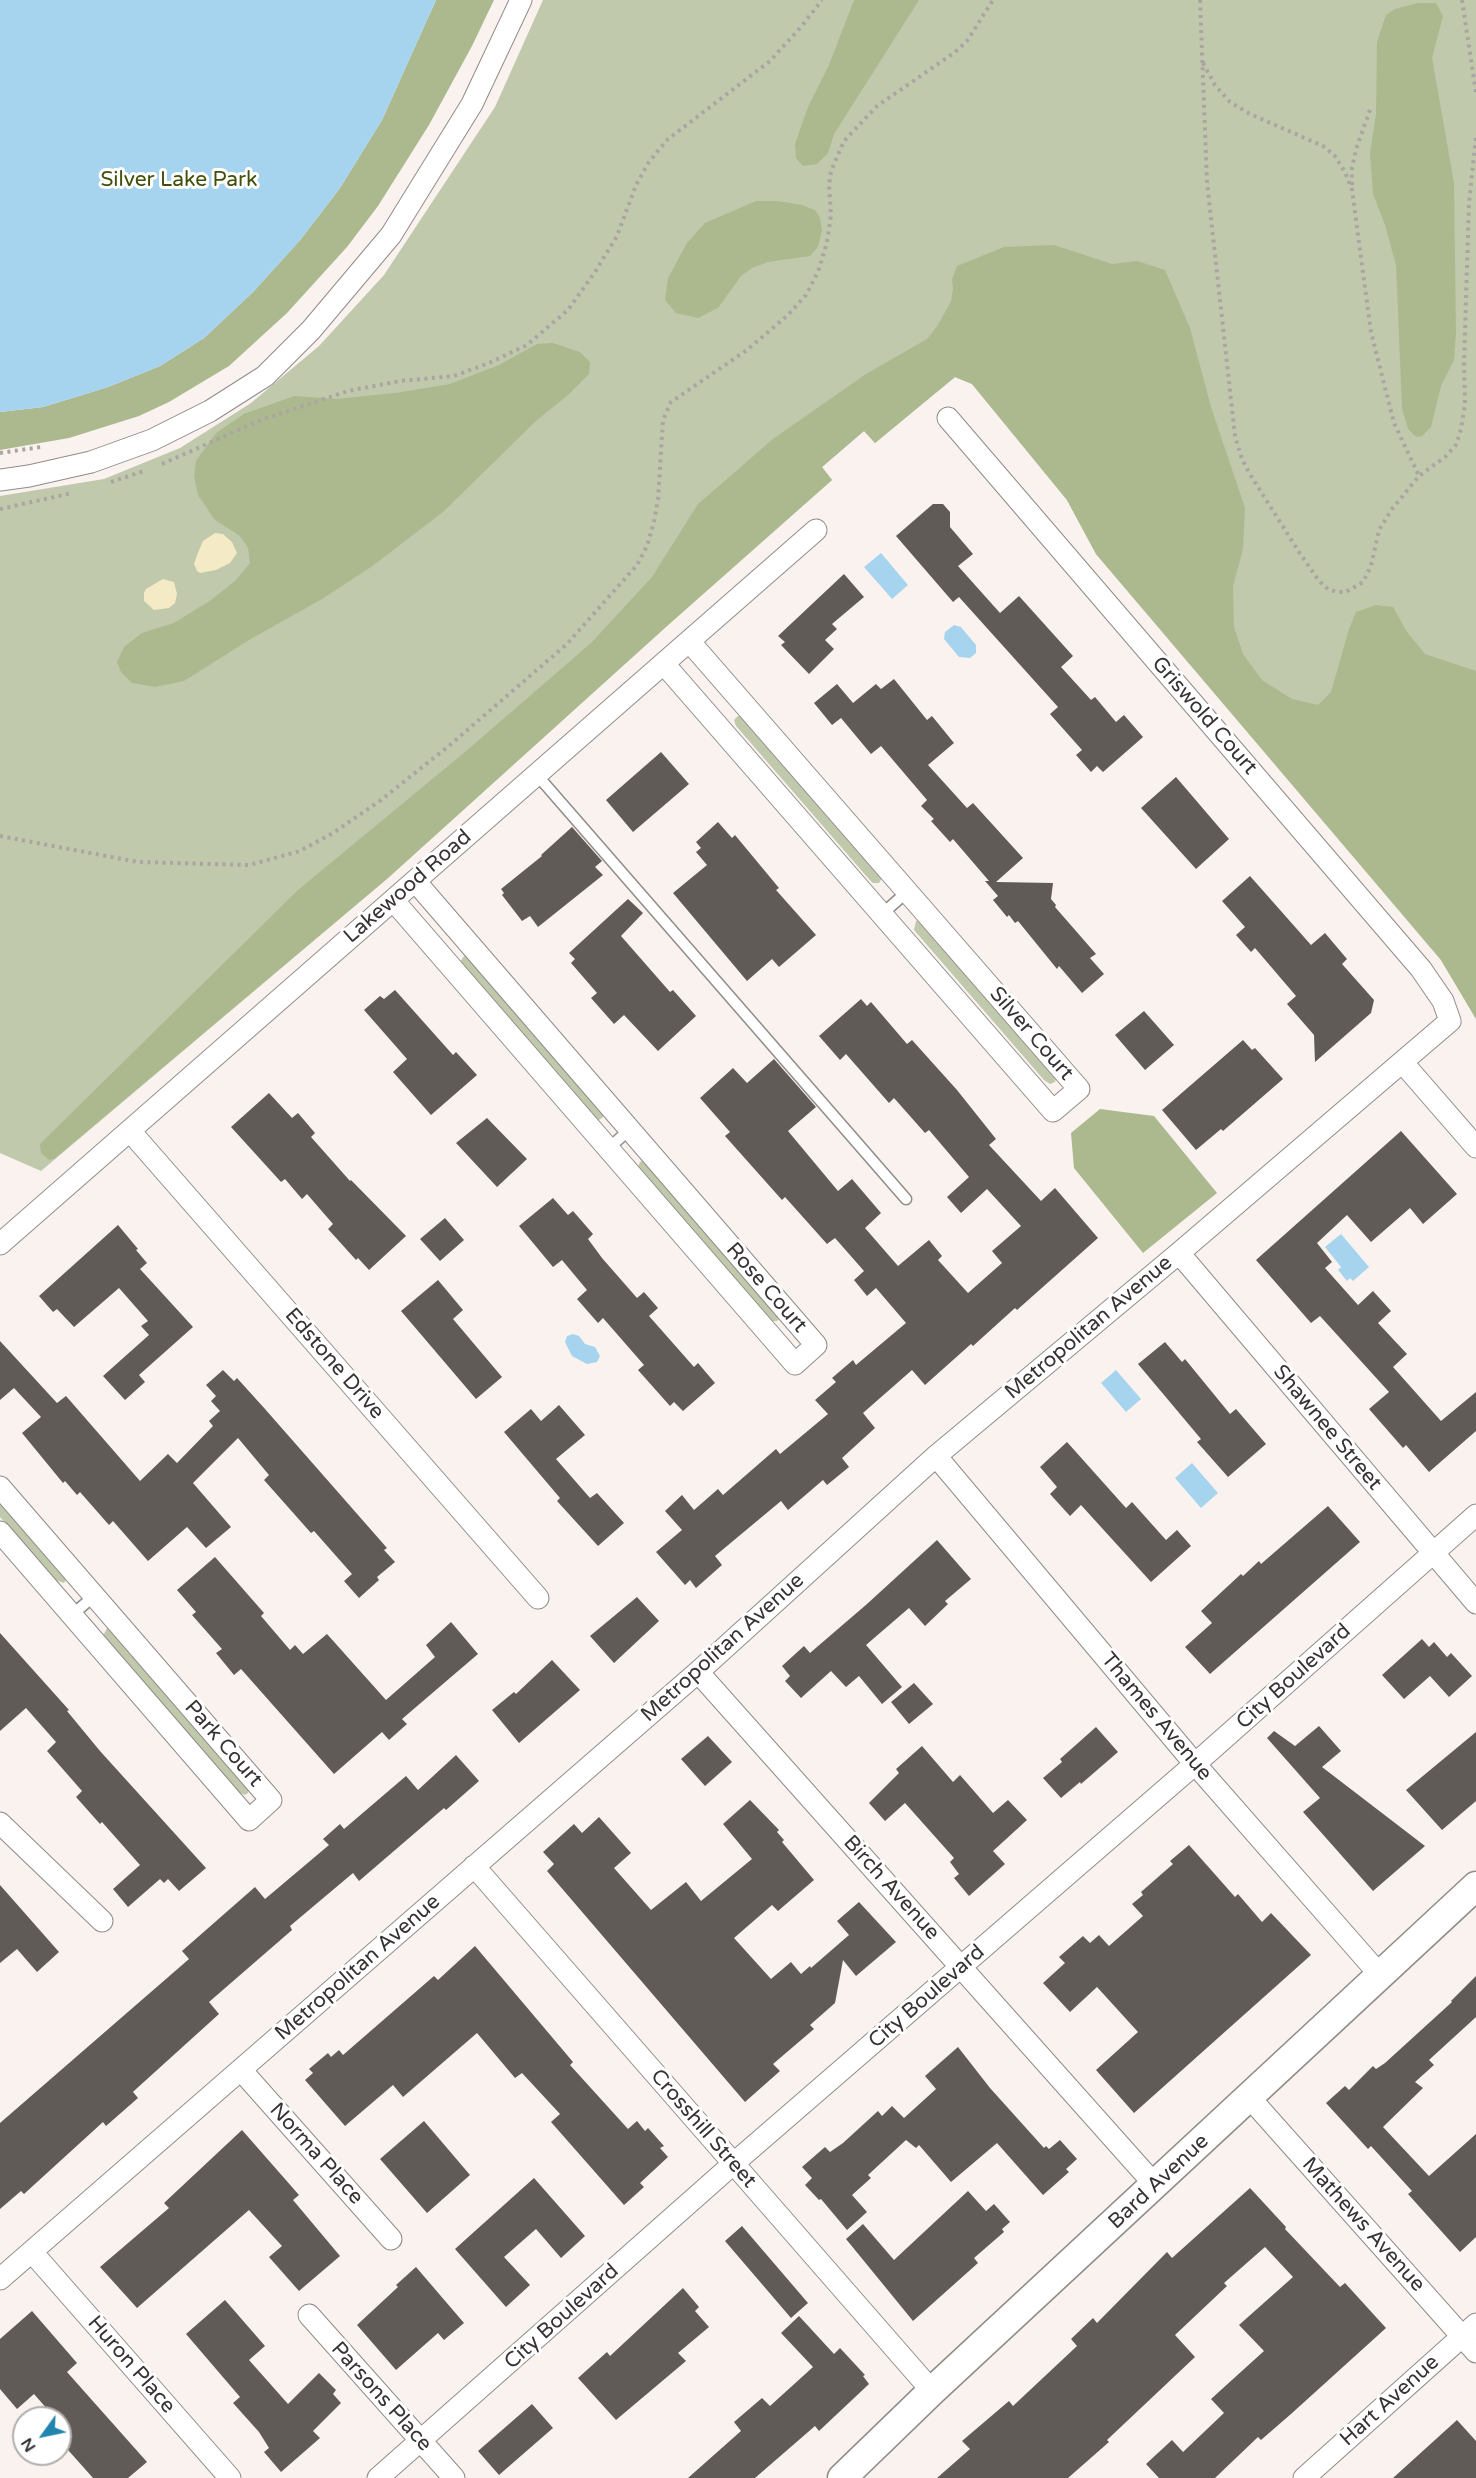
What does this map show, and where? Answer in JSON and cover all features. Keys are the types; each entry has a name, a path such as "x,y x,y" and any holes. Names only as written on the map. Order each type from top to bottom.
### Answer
{"street":[{"path":"0,480 91,462 152,440 210,411 265,376 311,330 392,235 472,104 522,0"},
{"name":"Griswold Court","path":"948,418 1421,969 1443,1001 1450,1021"},
{"name":"Lakewood Road","path":"0,1244 816,530"},
{"name":"Silver Court","path":"664,663 1053,1111 1079,1089 689,641"},
{"name":"Rose Court","path":"393,900 795,1364 816,1345 415,881"},
{"name":"Metropolitan Avenue","path":"0,2279 698,1672 936,1456 1179,1253 1450,1021"},
{"path":"1403,1063 1476,1147"},
{"name":"Edstone Drive","path":"130,1131 538,1598"},
{"name":"Shawnee Street","path":"1179,1253 1476,1603"},
{"name":"Thames Avenue","path":"936,1456 1195,1764 1380,1975"},
{"name":"Park Court","path":"0,1487 271,1800 264,1807 249,1820 0,1532"},
{"name":"City Boulevard","path":"378,2478 733,2164 1195,1764 1476,1515"},
{"name":"Birch Avenue","path":"698,1672 1155,2185"},
{"path":"0,1823 102,1921"},
{"name":"Crosshill Street","path":"474,1866 932,2391"},
{"name":"Bard Avenue","path":"842,2478 932,2391 1476,1886"},
{"name":"Norma Place","path":"241,2070 391,2239"},
{"name":"Mathews Avenue","path":"1249,2097 1471,2338"},
{"name":"Huron Place","path":"32,2252 230,2478"},
{"name":"Parsons Place","path":"309,2315 454,2478"},
{"name":"Hart Avenue","path":"1305,2478 1471,2338"}],"lane":[{"path":"537,775 906,1199"},
{"path":"882,914 907,892"},
{"path":"608,1149 630,1129"},
{"path":"72,1615 94,1596"}],"path":[{"path":"160,465 261,420 348,391 400,381 454,376 527,345 568,310 595,272 616,236 636,185 661,147 687,124 730,94 770,61 822,0"},
{"path":"0,836 138,862 249,865 300,851 333,833 381,800 489,713 567,644 637,565 647,546 654,522 658,500 663,420 671,402 747,350 788,315 806,295 818,272 827,242 831,215 829,185 831,171 844,141 877,106 954,53 967,41 993,0"},
{"path":"1200,0 1207,182 1235,436 1242,459 1251,476 1319,581 1328,589 1337,592 1346,592 1363,582 1371,566 1379,530 1392,509 1419,476 1445,457 1456,445 1461,429 1465,404 1464,363 1469,203 1476,136"},
{"path":"1462,0 1476,93"},
{"path":"1202,59 1215,86 1230,102 1250,114 1323,147 1335,156 1352,188"},
{"path":"1370,110 1356,149 1352,168 1352,188 1371,332 1394,423 1419,476"},
{"path":"0,453 47,446"},
{"path":"109,483 150,468"},
{"path":"0,509 79,491"}],"green space":[{"path":"436,0 494,0 429,125 378,206 347,247 287,313 229,366 169,402 139,416 69,438 0,450 0,412 43,407 108,387 160,366 204,338 253,292 301,239 340,188 382,120"},
{"path":"543,0 1476,0 1476,1019 1441,960 1096,554 1067,500 972,384 955,377 875,443 864,431 822,467 832,480 388,878 41,1171 0,1153 0,496 104,479 180,448 251,403 319,346 384,275 495,107"},
{"path":"854,0 919,0 834,134 828,153 817,164 803,166 796,158 795,144 808,107 829,65"},
{"path":"1418,3 1436,3 1443,16 1432,58 1454,183 1456,332 1454,360 1441,386 1431,427 1422,436 1416,437 1408,429 1402,408 1396,265 1385,225 1373,194 1370,153 1376,114 1377,42 1386,15 1395,9"},
{"path":"756,201 778,201 815,210 820,218 822,230 818,247 810,256 768,262 752,268 741,276 718,308 698,318 676,313 665,300 668,278 687,243 705,223"},
{"path":"1054,245 1112,264 1137,261 1165,270 1190,328 1211,407 1245,508 1243,549 1233,586 1234,627 1243,654 1262,680 1292,699 1318,705 1331,692 1356,612 1376,605 1393,607 1407,632 1425,654 1476,671 1476,1019 1441,960 1096,554 1067,500 972,384 955,377 875,443 864,431 822,467 832,480 388,878 54,1159 49,1160 41,1153 40,1144 298,890 465,752 591,643 652,577 698,504 773,439 866,374 927,339 938,325 951,301 952,279 957,266 1004,247"},
{"path":"553,343 580,352 590,362 589,374 536,421 443,512 371,567 322,599 249,640 184,681 155,687 132,683 121,672 117,662 124,647 142,633 174,623 211,600 235,581 250,563 248,548 240,536 215,520 198,495 194,476 196,461 216,433 244,414 294,396 336,399 450,384 499,365 537,344"},
{"path":"738,716 743,716 882,878 879,883 873,883 868,878 736,726 734,720"},
{"path":"921,920 1056,1078 1055,1082 1050,1084 1044,1080 914,930 916,921"},
{"path":"464,956 467,956 604,1115 603,1117 599,1120 594,1117 460,962"},
{"path":"1100,1109 1154,1116 1217,1193 1143,1253 1074,1168 1071,1133"},
{"path":"644,1160 781,1317 777,1321 770,1321 638,1167"},
{"path":"0,1502 63,1574 66,1580 64,1583 55,1580 0,1517"},
{"path":"107,1628 110,1628 249,1790 248,1793 245,1795 238,1792 103,1636"}],"sand":[{"path":"215,533 223,534 232,542 237,553 230,563 216,570 200,573 194,564 197,555 203,541"},
{"path":"163,579 174,582 177,594 175,603 169,608 154,610 144,601 144,593 146,589"}],"water":[{"name":"Silver Lake Park","path":"0,0 436,0 382,120 340,188 301,239 253,292 204,338 160,366 108,387 43,407 0,412"},
{"path":"881,553 908,585 892,599 864,567"},
{"path":"954,625 961,627 976,645 976,653 970,658 959,657 944,639 945,632"},
{"path":"1341,1234 1369,1267 1353,1281 1350,1278 1347,1281 1338,1270 1341,1267 1325,1247"},
{"path":"573,1334 579,1336 585,1344 595,1347 600,1356 597,1362 587,1364 572,1356 565,1342 567,1336"},
{"path":"1116,1370 1141,1399 1126,1412 1101,1383"},
{"path":"1192,1463 1218,1493 1201,1508 1175,1478"}],"building":[{"path":"933,504 943,504 950,512 950,527 973,554 958,566 1000,613 1019,596 1073,656 1061,667 1091,700 1095,697 1116,722 1124,715 1143,737 1103,772 1097,766 1091,772 1076,755 1082,750 1050,714 1058,707 959,597 953,602 896,536"},
{"path":"844,574 864,597 832,624 837,629 825,640 834,649 809,674 781,645 785,642 778,636"},
{"path":"894,679 927,720 932,716 954,743 928,765 967,808 973,803 1023,858 996,882 1053,883 1051,899 1055,907 1096,954 1090,958 1104,974 1082,993 1059,966 1057,969 1018,921 1015,923 1009,915 1007,917 993,900 998,896 985,881 989,881 953,839 950,842 931,821 934,819 921,806 927,800 881,746 871,754 841,718 832,725 814,703 837,684 853,703 876,684 881,689"},
{"path":"661,752 689,784 633,832 606,800"},
{"path":"1176,777 1229,839 1196,869 1141,808"},
{"path":"718,822 732,838 735,835 779,888 776,890 816,935 779,967 772,959 747,981 673,893 707,865 696,852 701,848 696,842"},
{"path":"572,827 602,861 595,867 603,875 538,927 530,916 522,921 502,895 504,893 501,889 542,856"},
{"path":"1250,876 1311,945 1325,933 1347,959 1342,964 1374,1000 1371,1013 1315,1062 1314,1035 1287,1004 1296,996 1255,948 1251,952 1236,935 1245,927 1222,901"},
{"path":"628,899 643,913 621,936 670,992 673,990 696,1016 658,1051 624,1015 614,1024 591,998 597,993 571,963 575,959 569,953"},
{"path":"395,990 453,1055 456,1052 477,1075 431,1115 393,1072 407,1059 364,1010 380,996 384,999"},
{"path":"861,999 867,1006 871,1002 907,1044 912,1040 957,1090 996,1139 989,1145 1041,1201 1055,1188 1098,1238 1017,1310 1015,1308 925,1385 912,1370 863,1413 875,1428 842,1458 849,1467 827,1485 823,1480 788,1510 781,1501 715,1556 722,1565 696,1588 690,1580 685,1585 656,1552 682,1530 665,1511 682,1495 694,1510 718,1489 723,1495 776,1449 780,1454 828,1414 815,1400 836,1382 832,1378 853,1360 856,1365 906,1323 876,1288 867,1296 854,1280 864,1271 835,1238 827,1244 785,1197 782,1200 725,1136 730,1132 700,1098 733,1068 747,1083 774,1059 816,1107 788,1131 838,1191 852,1179 881,1213 865,1228 898,1266 929,1240 942,1256 938,1260 968,1293 1002,1263 992,1251 1021,1226 987,1189 961,1213 947,1197 969,1177 929,1130 925,1133 894,1098 889,1103 846,1054 840,1060 819,1036"},
{"path":"1144,1011 1174,1045 1145,1070 1115,1035"},
{"path":"1243,1040 1252,1050 1255,1048 1283,1079 1223,1131 1221,1129 1196,1150 1162,1110"},
{"path":"269,1093 292,1118 298,1113 315,1133 311,1137 350,1181 406,1236 369,1270 358,1258 356,1260 328,1229 333,1224 307,1194 302,1199 285,1179 281,1182 231,1127"},
{"path":"487,1118 527,1159 497,1187 456,1143"},
{"path":"1401,1131 1457,1194 1423,1224 1410,1208 1371,1242 1347,1215 1317,1243 1332,1262 1325,1268 1358,1305 1373,1291 1391,1311 1378,1323 1407,1354 1393,1367 1441,1421 1476,1392 1476,1431 1429,1472 1406,1445 1403,1448 1369,1409 1389,1392 1320,1316 1311,1323 1256,1260"},
{"path":"553,1198 568,1215 573,1211 593,1234 588,1239 637,1298 644,1292 658,1308 649,1316 694,1367 698,1363 715,1383 683,1411 674,1402 670,1406 638,1370 644,1365 603,1318 598,1323 577,1299 587,1290 562,1260 553,1267 519,1226"},
{"path":"445,1218 464,1240 440,1261 420,1239"},
{"path":"118,1225 147,1263 140,1269 193,1327 139,1375 145,1382 125,1400 103,1376 149,1335 141,1326 148,1321 119,1288 74,1327 57,1309 53,1312 39,1296"},
{"path":"438,1280 463,1310 453,1319 502,1377 476,1399 401,1311"},
{"path":"0,1341 57,1403 66,1396 140,1481 168,1454 177,1463 213,1426 209,1421 220,1411 211,1401 216,1396 206,1385 223,1370 234,1381 237,1378 265,1409 387,1548 384,1550 395,1562 377,1577 379,1580 359,1598 344,1581 352,1574 314,1531 311,1533 264,1480 269,1475 238,1438 193,1483 231,1527 206,1548 187,1527 148,1561 113,1521 109,1525 80,1492 77,1495 65,1481 63,1483 22,1433 41,1417 14,1388 0,1400"},
{"path":"1165,1342 1182,1362 1185,1359 1230,1414 1236,1409 1266,1444 1228,1477 1197,1442 1201,1439 1138,1364"},
{"path":"559,1405 585,1435 556,1459 590,1498 597,1493 624,1523 598,1546 557,1501 560,1498 504,1432 531,1409 541,1421"},
{"path":"1067,1442 1126,1508 1132,1502 1166,1540 1177,1530 1191,1546 1151,1582 1081,1505 1070,1516 1050,1494 1057,1487 1040,1467"},
{"path":"1328,1506 1360,1542 1210,1674 1185,1647 1212,1623 1201,1611 1241,1574 1243,1576 1259,1561 1261,1564"},
{"path":"937,1540 971,1579 945,1601 948,1604 925,1626 909,1608 866,1645 902,1687 882,1704 859,1676 846,1687 831,1671 801,1698 785,1681 790,1676 782,1666 804,1646 810,1653"},
{"path":"215,1557 264,1613 261,1616 290,1650 295,1645 303,1654 327,1634 386,1700 435,1657 426,1645 451,1622 478,1654 402,1719 407,1724 389,1740 382,1732 334,1774 241,1669 234,1675 216,1653 222,1649 192,1615 196,1612 177,1590"},
{"path":"637,1597 659,1621 614,1663 590,1636"},
{"path":"0,1633 69,1710 67,1711 100,1751 206,1868 179,1891 168,1879 164,1883 160,1879 128,1907 113,1889 140,1865 76,1797 82,1791 47,1751 56,1742 26,1708 0,1731"},
{"path":"1422,1639 1429,1647 1434,1642 1447,1657 1451,1653 1472,1676 1449,1697 1430,1676 1404,1699 1382,1675"},
{"path":"552,1660 580,1690 519,1743 492,1710 514,1692 516,1694"},
{"path":"914,1683 933,1704 909,1724 891,1702"},
{"path":"1319,1726 1341,1751 1322,1767 1425,1846 1373,1891 1303,1812 1320,1798 1267,1738 1274,1731 1295,1746"},
{"path":"1096,1727 1118,1752 1061,1798 1043,1778 1062,1762 1060,1759"},
{"path":"1476,1732 1476,1801 1442,1830 1406,1790"},
{"path":"708,1736 732,1762 705,1786 681,1759"},
{"path":"922,1746 953,1782 960,1775 993,1813 1008,1800 1027,1820 993,1851 1005,1864 969,1896 954,1878 959,1874 950,1862 954,1858 905,1803 885,1821 869,1803 899,1773 896,1769"},
{"path":"456,1755 479,1781 359,1881 353,1873 290,1926 292,1930 209,2002 219,2014 133,2092 138,2098 106,2126 103,2122 24,2194 21,2191 0,2209 0,2123 189,1959 182,1951 255,1887 265,1899 329,1845 323,1839 340,1824 344,1829 406,1776 418,1790"},
{"path":"750,1800 779,1830 777,1832 784,1840 782,1842 814,1880 778,1911 772,1905 734,1938 771,1979 791,1962 801,1974 849,1935 837,1921 859,1902 896,1942 856,1976 843,1960 835,2003 810,2025 814,2029 773,2064 780,2071 745,2102 547,1871 554,1864 543,1852 574,1824 582,1833 599,1817 631,1853 614,1868 651,1910 686,1882 701,1901 752,1859 723,1824"},
{"path":"1189,1845 1235,1897 1238,1894 1262,1922 1271,1913 1311,1955 1134,2113 1096,2070 1138,2032 1097,1987 1070,2012 1043,1983 1065,1963 1059,1957 1083,1936 1090,1943 1099,1935 1109,1946 1143,1916 1132,1904 1143,1895 1141,1892 1173,1864 1170,1861"},
{"path":"0,1885 59,1952 37,1972 17,1949 0,1963"},
{"path":"475,1946 573,2062 570,2065 628,2129 637,2121 645,2131 648,2128 664,2146 660,2148 668,2157 640,2183 644,2187 624,2205 551,2122 560,2114 522,2073 515,2078 477,2033 403,2097 393,2085 345,2126 305,2080 313,2073 309,2069 328,2053 331,2057 339,2050 343,2055 434,1976 438,1980"},
{"path":"1476,1976 1476,2017 1429,2060 1434,2065 1415,2082 1423,2088 1383,2127 1429,2176 1476,2134 1476,2237 1460,2252 1408,2194 1412,2191 1371,2146 1368,2149 1326,2103 1345,2086 1349,2090 1373,2066 1376,2069 1385,2063 1452,2002"},
{"path":"958,2047 990,2088 1044,2148 1046,2146 1049,2149 1060,2140 1077,2159 1066,2169 1069,2172 1043,2195 997,2143 951,2182 919,2145 916,2148 906,2140 868,2175 871,2178 852,2195 867,2212 847,2230 821,2199 819,2200 805,2185 812,2178 802,2167 825,2147 830,2152 843,2143 878,2111 882,2116 892,2106 904,2118 936,2089 925,2076"},
{"path":"424,2121 470,2175 427,2213 380,2159"},
{"path":"242,2130 299,2195 293,2200 340,2256 299,2291 269,2257 282,2246 249,2210 137,2308 100,2267 169,2208 164,2203"},
{"path":"534,2178 585,2236 561,2258 536,2229 504,2257 530,2285 506,2307 455,2249"},
{"path":"1250,2188 1340,2287 1345,2283 1386,2328 1261,2440 1258,2437 1215,2478 1159,2478 1146,2464 1172,2440 1183,2452 1224,2413 1211,2399 1264,2351 1239,2325 1293,2277 1265,2247 1224,2283 1227,2286 1175,2335 1195,2357 1107,2440 1109,2442 1068,2478 937,2478 970,2449 962,2441 1009,2401 1013,2406 1077,2346 1071,2339 1093,2318 1097,2323 1167,2252 1172,2258"},
{"path":"968,2191 986,2211 994,2204 1010,2222 1002,2229 1004,2232 974,2258 978,2263 913,2321 846,2239 863,2224 894,2260"},
{"path":"742,2226 808,2303 791,2318 725,2241"},
{"path":"416,2267 464,2323 444,2340 438,2333 396,2370 357,2325"},
{"path":"683,2288 699,2307 695,2311 709,2327 678,2353 686,2361 616,2420 578,2378 607,2352 610,2356"},
{"path":"225,2300 265,2346 249,2360 288,2404 319,2373 336,2390 333,2394 341,2403 313,2431 320,2438 281,2472 264,2452 269,2448 259,2432 233,2403 240,2397 186,2334"},
{"path":"32,2311 77,2363 67,2372 147,2462 128,2478 93,2478 72,2454 72,2406 44,2406 34,2394 20,2406 14,2406 0,2389 0,2339"},
{"path":"799,2316 834,2354 840,2348 865,2375 863,2376 869,2384 819,2431 815,2426 755,2478 688,2478 741,2431 734,2422 762,2398 770,2406 813,2367 781,2333"},
{"path":"532,2404 553,2428 499,2475 478,2451"},
{"path":"1457,2420 1476,2441 1476,2478 1393,2478"}]}
